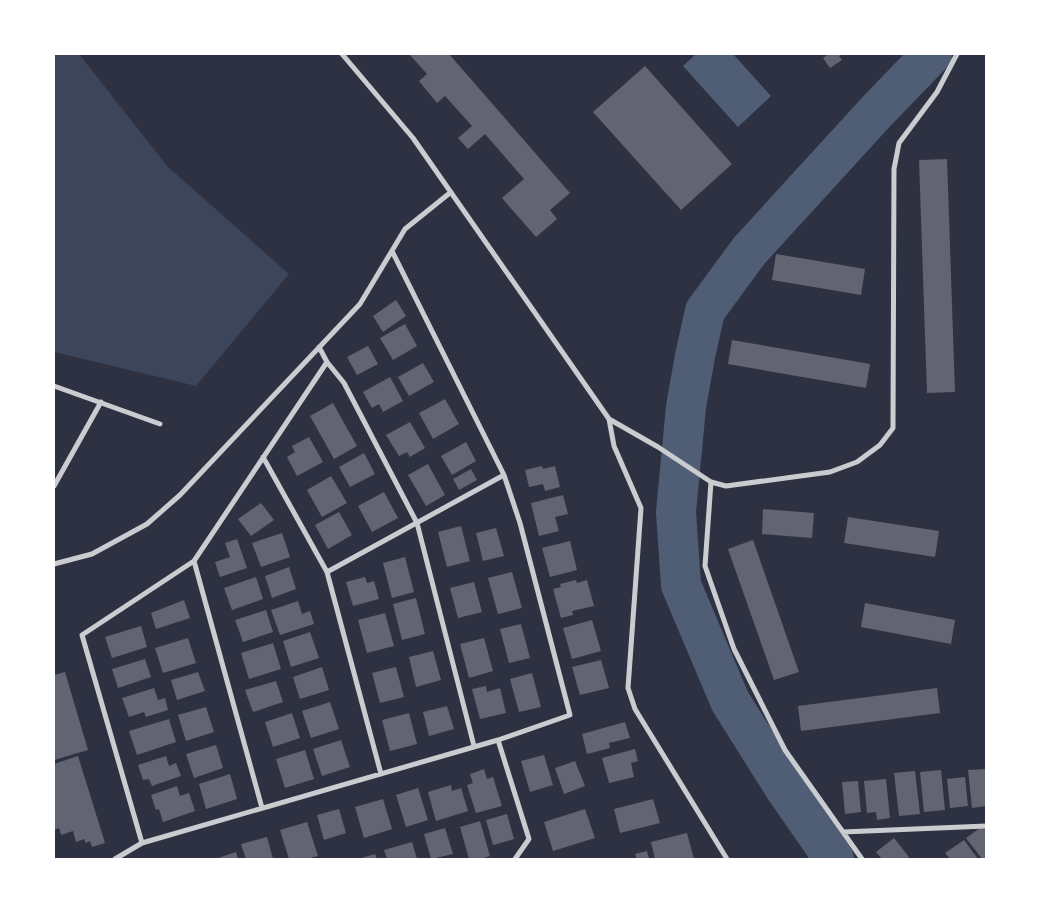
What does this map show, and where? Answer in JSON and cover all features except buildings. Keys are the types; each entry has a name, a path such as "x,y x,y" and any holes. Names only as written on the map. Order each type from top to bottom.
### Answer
{"street":[{"path":"342,54 413,138 609,419 614,446 641,508 628,688 630,700 727,859"},
{"path":"609,419 658,447 711,482 726,486 830,472 858,462 880,445 893,428 894,169 899,143 938,92 957,54"},
{"path":"54,564 92,554 147,524 180,494 360,304 405,229 451,192"},
{"path":"115,859 142,843 498,740 570,715 520,523 504,475 392,251"},
{"path":"319,347 327,362 344,384 417,523 474,746"},
{"path":"142,843 82,636 194,561 327,362"},
{"path":"54,386 160,424"},
{"path":"54,486 100,402"},
{"path":"264,457 327,572 381,774"},
{"path":"327,572 504,475"},
{"path":"711,482 705,566 734,649 785,750 862,859"},
{"path":"194,561 262,808"},
{"path":"498,740 529,840 515,859"},
{"path":"843,832 986,826"}],"shaded area":[{"path":"54,54 79,54 168,167 289,274 196,386 54,352"},
{"path":"696,54 733,54 771,96 738,127 683,66"}],"waterway":[{"path":"834,859 784,787 730,701 681,585 676,512 686,407 705,311 749,251 876,112 932,54"}]}
